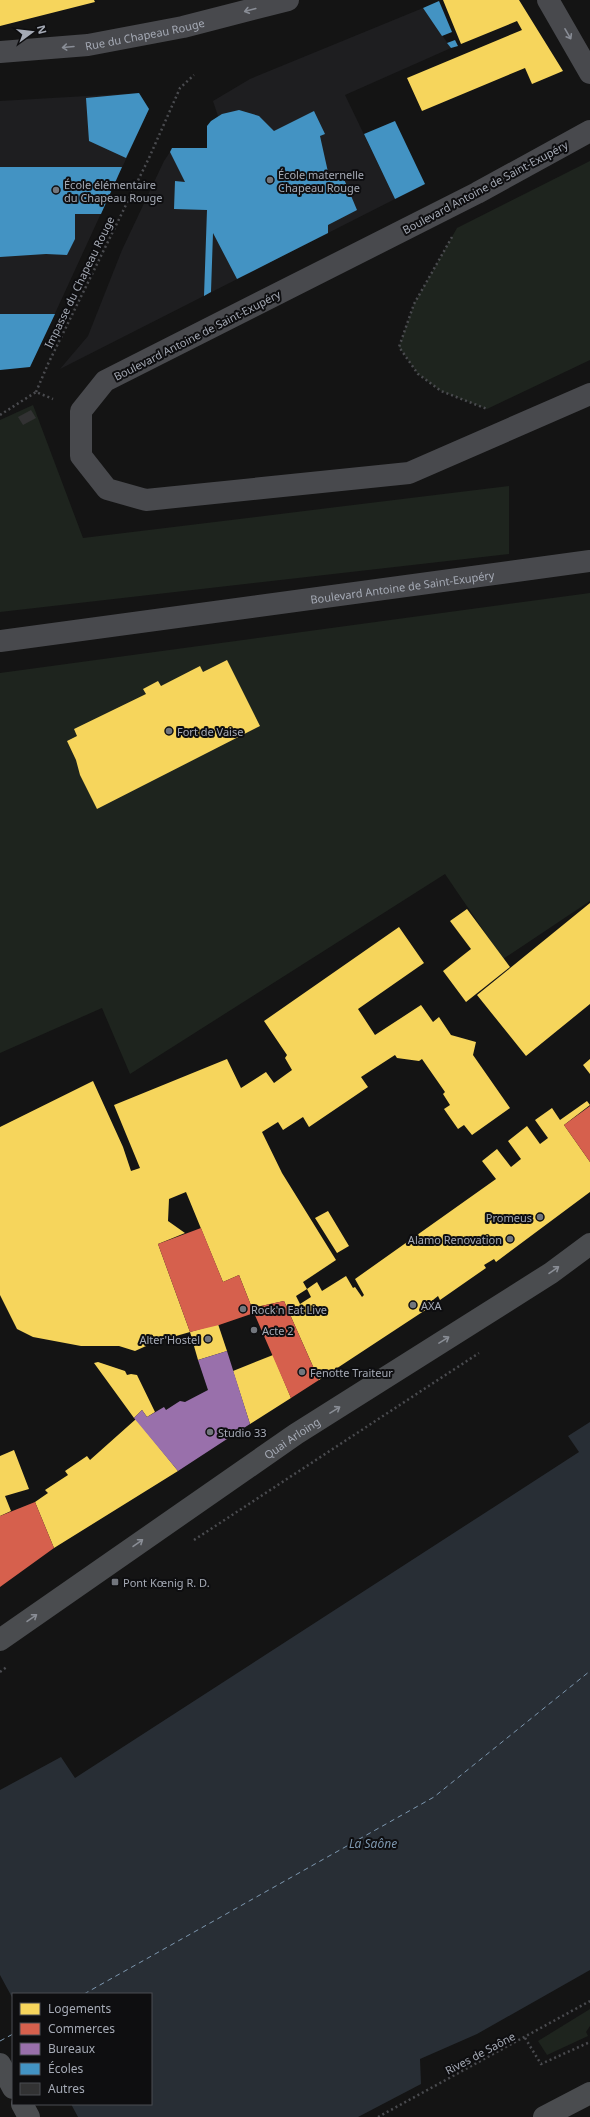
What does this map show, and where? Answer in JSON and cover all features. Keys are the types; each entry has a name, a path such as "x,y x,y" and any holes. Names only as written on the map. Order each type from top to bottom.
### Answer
{"main road":[{"name":"Quai Arloing","path":"0,1640 296,1434 551,1272 590,1244"},
{"path":"0,2064 12,2086"},
{"path":"544,2117 590,2093"},
{"path":"23,2105 29,2117"}],"street":[{"name":"Rue du Chapeau Rouge","path":"0,52 88,45 183,27 288,0"},
{"path":"548,0 590,73"},
{"name":"Boulevard Antoine de Saint-Exupéry","path":"590,131 477,193 105,381 81,411 81,456 107,489 146,500 409,474 590,394"},
{"name":"Boulevard Antoine de Saint-Exupéry","path":"0,641 590,560"}],"path":[{"name":"Impasse du Chapeau Rouge","path":"36,392 48,364 149,158 180,88 194,75"},
{"path":"456,230 414,304 399,347 418,374 441,391 487,409"},
{"path":"0,415 36,392 53,400"},
{"path":"188,1544 480,1352"},
{"path":"0,1672 12,1664"},
{"name":"Rives de Saône","path":"378,2117 590,2001"},
{"path":"524,2038 541,2064 590,2042"}],"shaded area":[{"name":"École maternelle Chapeau Rouge","path":"423,8 451,48 345,95 395,199 60,369 88,336 122,250 164,161 170,152 207,148 207,126 218,116 213,101 250,79"},
{"name":"École élémentaire du Chapeau Rouge","path":"139,93 149,109 46,333 0,330 0,101"},
{"path":"590,161 590,360 487,409 441,391 418,374 399,347 414,304 457,228"},
{"path":"33,405 83,538 509,486 509,554 0,612 0,420"},
{"path":"590,593 590,901 503,959 445,874 130,1074 102,1008 0,1053 0,673"},
{"path":"590,2009 590,2026 586,2032 588,2036 547,2055 538,2041"}],"water":[{"name":"La Saône","path":"590,1422 590,1970 477,2034 420,2059 421,2084 358,2117 0,2117 0,1790 61,1757 75,1778 579,1452 568,1436"}],"pier":[{"path":"0,1975 12,1997 12,2105 72,2105 78,2117 0,2117"}],"building: Logements":[{"path":"0,0 94,0 95,2 0,26"},
{"path":"443,0 519,0 563,71 532,84 525,68 422,111 407,78 522,30 517,21 461,44"},
{"name":"Fort de Vaise","path":"227,660 260,726 97,809 80,775 76,760 67,741 77,736 74,729 146,694 143,689 158,681 161,686 200,666 203,672"},
{"path":"590,903 590,1004 526,1056 477,995"},
{"path":"467,909 510,967 466,1002 443,971 471,949 450,921"},
{"path":"399,927 424,963 358,1009 375,1035 421,1005 433,1022 439,1017 451,1035 476,1042 473,1055 510,1108 472,1135 464,1125 458,1129 444,1109 450,1105 443,1094 445,1092 422,1059 419,1061 397,1058 395,1055 361,1077 368,1087 309,1127 303,1117 283,1130 278,1122 262,1132 282,1173 336,1260 303,1282 307,1289 317,1282 322,1291 346,1276 353,1288 355,1287 362,1297 364,1295 355,1279 496,1179 482,1161 497,1149 511,1167 521,1159 508,1141 527,1126 540,1144 548,1138 535,1120 552,1108 560,1120 587,1101 590,1105 564,1125 590,1162 590,1192 496,1262 494,1259 484,1265 486,1268 440,1300 438,1296 428,1304 430,1307 319,1380 284,1301 252,1308 239,1275 223,1282 186,1192 169,1199 168,1221 185,1233 158,1244 190,1332 155,1342 135,1351 119,1346 81,1346 33,1337 17,1329 0,1295 0,1127 93,1081 123,1147 131,1171 140,1168 114,1105 227,1059 241,1088 266,1072 274,1083 292,1070 285,1058 287,1055 264,1021","holes":["307,1289 311,1297 300,1304 296,1296"]},
{"path":"590,1059 590,1074 583,1065"},
{"path":"328,1211 349,1246 337,1253 315,1218"},
{"path":"218,1324 227,1351 198,1360 190,1332"},
{"path":"273,1355 291,1398 250,1424 233,1371"},
{"path":"98,1362 125,1371 127,1375 137,1375 155,1412 147,1417 142,1410 134,1418 94,1363"},
{"path":"136,1419 178,1471 54,1548 35,1502 48,1493 45,1490 68,1475 65,1471 87,1456 90,1460"},
{"path":"14,1450 29,1489 5,1496 11,1511 0,1516 0,1456"}],"building: Commerces":[{"path":"590,1106 590,1162 564,1125"},
{"path":"201,1228 223,1282 239,1275 252,1308 284,1301 319,1380 291,1398 254,1313 219,1325 190,1332 158,1244"},
{"path":"35,1502 54,1548 0,1587 0,1516"}],"building: Bureaux":[{"path":"227,1351 250,1424 178,1471 134,1418 142,1410 147,1417 164,1407 166,1410 180,1401 185,1402 208,1390 198,1360"}],"building: Écoles":[{"path":"439,1 452,32 442,36 423,8"},
{"path":"455,40 458,46 451,48 447,43"},
{"path":"139,93 149,109 126,158 89,141 86,98"},
{"path":"239,110 259,116 274,131 314,111 325,134 320,136 330,181 344,179 357,210 328,225 328,233 237,279 213,233 211,292 204,296 207,210 174,209 175,181 185,182 170,152 172,148 207,148 207,126 211,121 222,114"},
{"path":"395,121 425,184 395,199 364,134"},
{"path":"0,167 122,167 101,214 75,214 75,239 67,255 46,254 0,257"},
{"path":"0,314 55,314 30,367 0,370"}],"building: Autres":[{"path":"31,410 36,418 23,425 18,417"}],"ferry route":[{"path":"86,1993 434,1797 590,1671"},
{"path":"0,2041 12,2035"}],"place":[{"name":"École maternelle Chapeau Rouge","path":"270,180"},
{"name":"École élémentaire du Chapeau Rouge","path":"56,190"},
{"name":"Fort de Vaise","path":"169,731"},
{"name":"Promeus","path":"540,1217"},
{"name":"Alamo Renovation","path":"510,1239"},
{"name":"AXA","path":"413,1305"},
{"name":"Rock'n Eat Live","path":"243,1309"},
{"name":"Acte 2","path":"254,1330"},
{"name":"Alter'Hostel","path":"208,1339"},
{"name":"Fenotte Traiteur","path":"302,1372"},
{"name":"Studio 33","path":"210,1432"},
{"name":"Pont Kœnig R. D.","path":"115,1582"}]}
